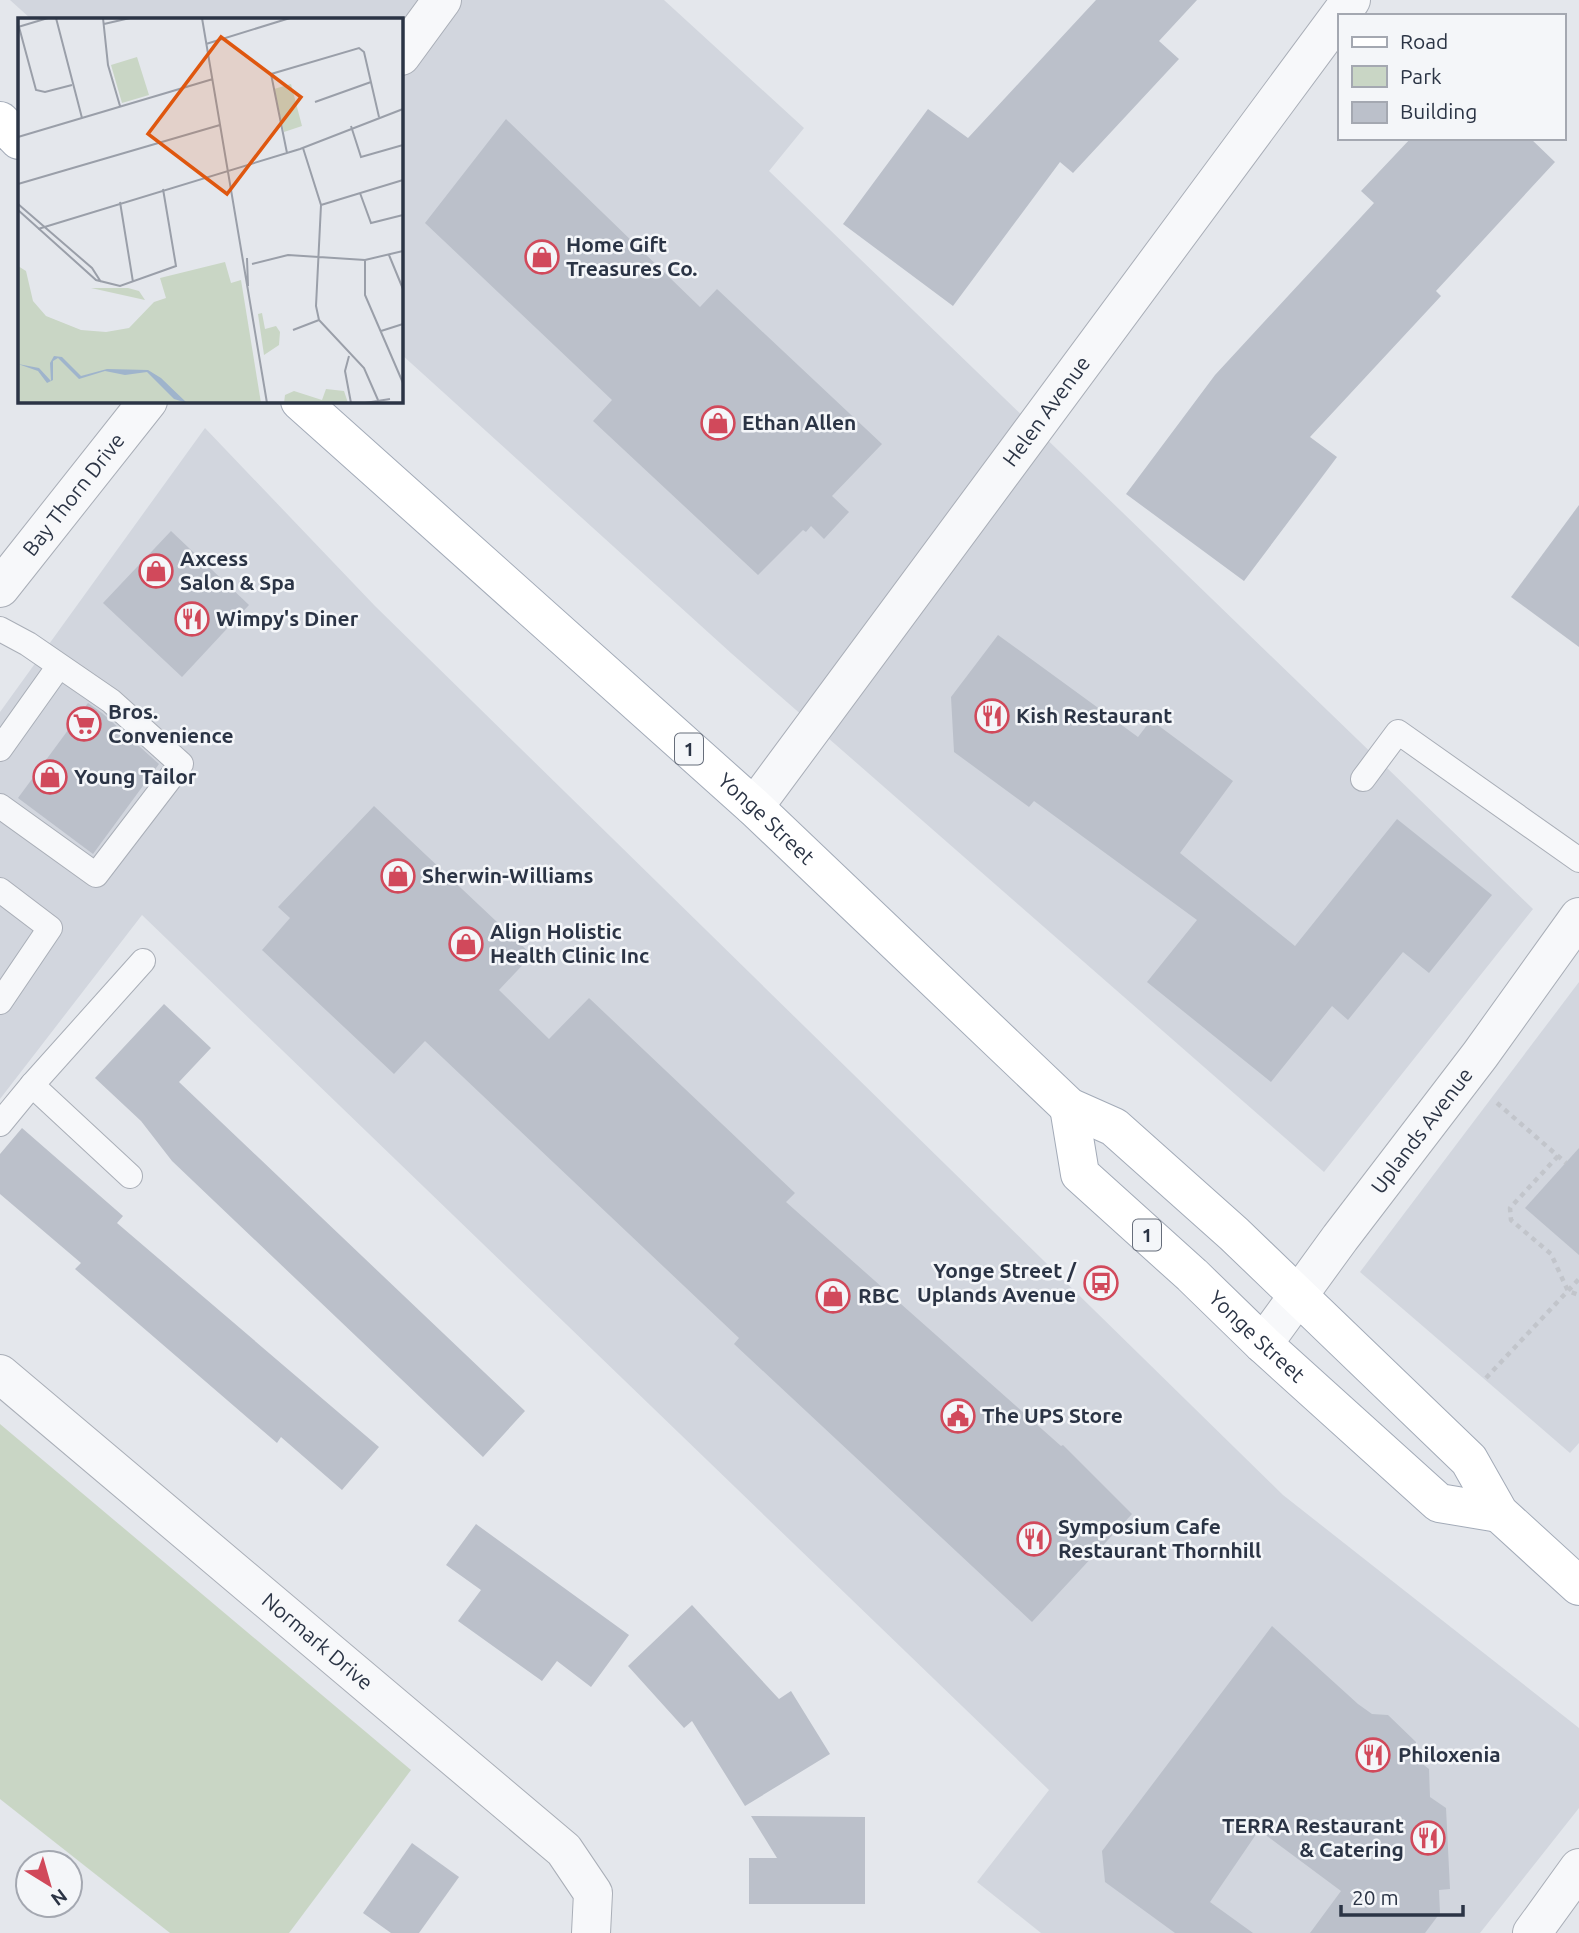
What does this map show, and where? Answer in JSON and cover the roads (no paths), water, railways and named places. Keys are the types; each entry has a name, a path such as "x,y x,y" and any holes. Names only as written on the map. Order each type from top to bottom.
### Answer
{"main road":[{"path":"0,121 18,139"},
{"name":"Yonge Street","path":"301,402 754,807 1069,1107 1114,1127 1234,1234 1469,1460 1499,1513 1579,1586"},
{"name":"Yonge Street","path":"1069,1107 1080,1174 1440,1503 1499,1513"}],"street":[{"path":"402,54 442,0"},
{"name":"Helen Avenue","path":"754,807 1338,18"},
{"name":"Bay Thorn Drive","path":"0,588 147,402"},
{"name":"Uplands Avenue","path":"1264,1344 1297,1296 1480,1055 1579,917"},
{"name":"Normark Drive","path":"0,1374 564,1850 593,1893 591,1933"},
{"path":"1532,1933 1576,1877"}],"lane":[{"path":"0,629 28,644 111,701 181,764 96,875 0,806"},
{"path":"0,749 59,666"},
{"path":"1363,779 1398,732 1579,860"},
{"path":"0,890 50,928 0,1002"},
{"path":"0,1124 143,961"},
{"path":"32,1085 130,1176"}],"place":[{"name":"Home Gift Treasures Co.","path":"542,257"},
{"name":"Ethan Allen","path":"718,423"},
{"name":"Axcess Salon & Spa","path":"156,571"},
{"name":"Wimpy's Diner","path":"192,619"},
{"name":"Kish Restaurant","path":"992,716"},
{"name":"Bros. Convenience","path":"84,724"},
{"name":"Young Tailor","path":"50,777"},
{"name":"Sherwin-Williams","path":"398,876"},
{"name":"Align Holistic Health Clinic Inc","path":"466,944"},
{"name":"Yonge Street / Uplands Avenue","path":"1101,1283"},
{"name":"RBC","path":"833,1296"},
{"name":"The UPS Store","path":"958,1416"},
{"name":"Symposium Cafe Restaurant Thornhill","path":"1034,1539"},
{"name":"Philoxenia","path":"1373,1755"},
{"name":"TERRA Restaurant & Catering","path":"1428,1838"}]}
